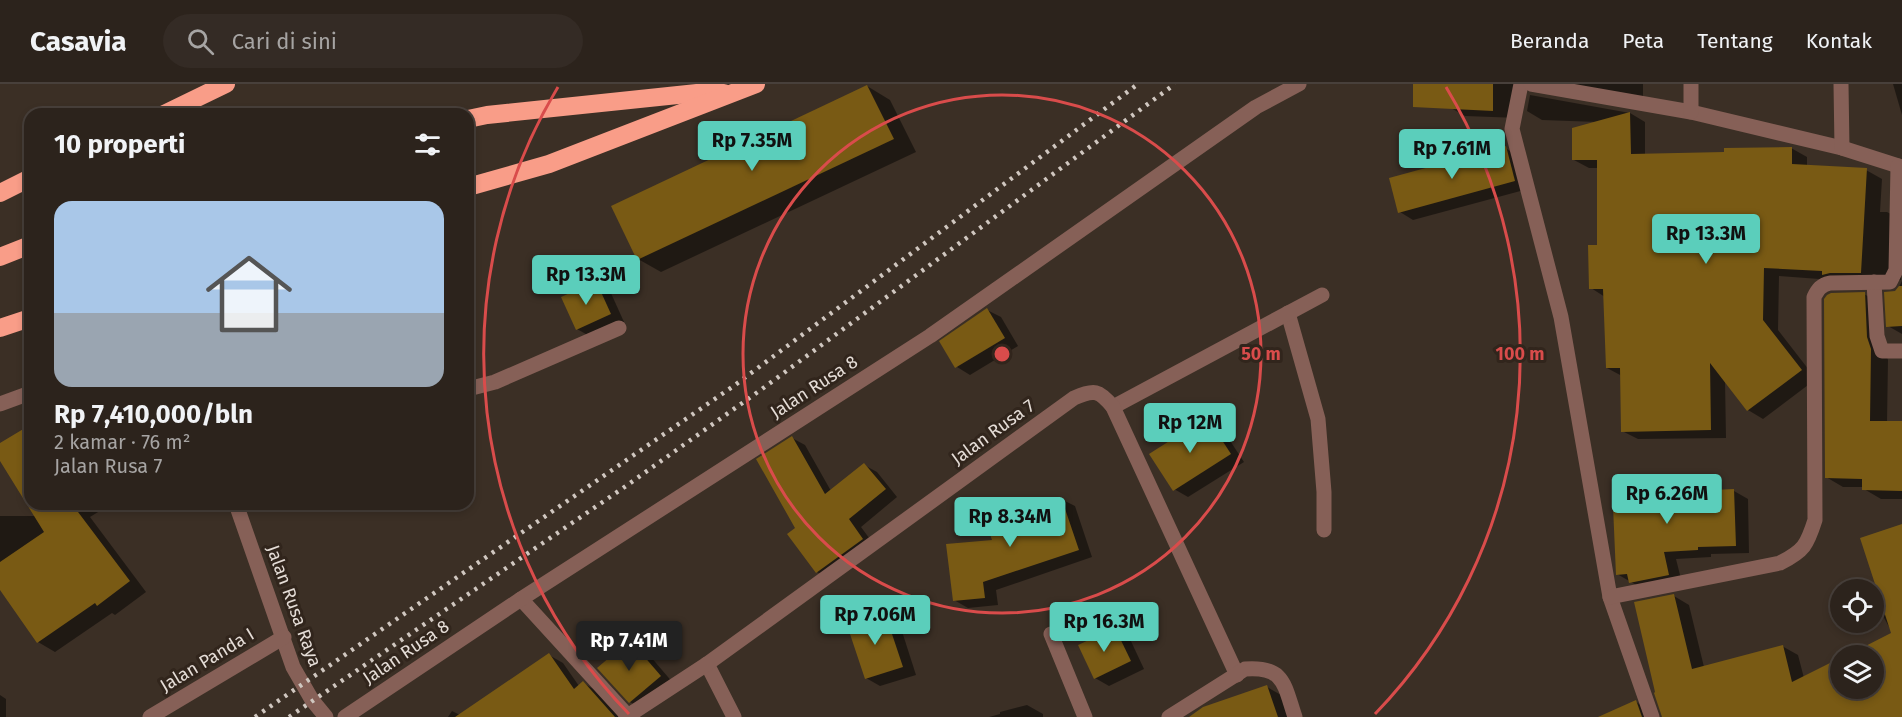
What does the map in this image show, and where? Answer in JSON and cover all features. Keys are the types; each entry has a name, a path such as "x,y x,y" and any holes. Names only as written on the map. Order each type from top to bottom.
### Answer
{"highway":[{"path":"176,108 226,84"},
{"path":"474,185 549,164 756,84"},
{"path":"474,118 697,93 738,92"},
{"path":"0,193 24,181"},
{"path":"0,257 24,247"},
{"path":"0,328 24,320"}],"street":[{"name":"Jalan Rusa 8","path":"345,717 521,599 930,336 1256,107 1299,84"},
{"path":"1521,84 1512,129 1561,317 1610,597 1652,717"},
{"path":"1531,84 1572,87 1691,112 1842,148 1900,166 1896,270 1890,282 1830,283 1817,290 1814,297 1815,520 1810,539 1798,554 1780,563 1610,597"},
{"path":"1691,84 1691,112"},
{"path":"1841,84 1842,148"},
{"path":"1874,282 1877,336 1882,351 1902,351"},
{"path":"1237,675 1113,407 1322,295"},
{"path":"1288,314 1318,419 1324,492 1324,530"},
{"path":"474,387 495,382 619,328"},
{"name":"Jalan Rusa 7","path":"627,716 706,664 1074,398 1088,391 1103,395 1113,407"},
{"path":"0,404 24,395"},
{"name":"Jalan Rusa Raya","path":"238,510 293,667 312,700 326,717"},
{"path":"521,599 627,716"},
{"path":"1051,634 1085,717"},
{"name":"Jalan Panda I","path":"150,717 284,637"},
{"path":"706,664 734,717"},
{"path":"1169,717 1245,669 1258,668 1270,670 1283,681 1295,717"}],"building":[{"path":"1413,84 1493,84 1493,111 1413,107"},
{"path":"867,85 894,139 637,260 611,206"},
{"path":"1630,112 1631,154 1724,152 1724,148 1792,147 1792,164 1867,168 1861,273 1822,275 1822,271 1764,268 1763,320 1802,370 1747,411 1710,363 1711,430 1621,432 1620,368 1606,368 1603,289 1589,289 1588,245 1597,245 1597,160 1572,160 1572,128"},
{"path":"1506,146 1515,181 1398,213 1389,178"},
{"path":"596,281 611,314 576,330 561,297"},
{"path":"1902,286 1902,326 1886,327 1884,292 1895,291"},
{"path":"1865,292 1867,337 1871,349 1870,421 1902,421 1902,491 1862,490 1862,479 1825,478 1824,299 1831,293"},
{"path":"987,308 1005,338 955,368 939,341"},
{"path":"1207,417 1231,454 1173,491 1149,454"},
{"path":"24,429 24,500 0,461 0,443"},
{"path":"792,436 825,494 864,463 886,489 849,519 863,539 816,573 787,534 795,528 756,459"},
{"path":"1656,481 1657,491 1694,488 1694,491 1734,489 1736,546 1698,547 1698,550 1664,552 1669,575 1629,583 1627,574 1616,575 1612,483"},
{"path":"1061,497 1079,550 983,582 985,598 953,601 946,544 992,540 986,523"},
{"path":"30,510 77,510 130,581 97,606 95,603 37,643 0,590 0,562 44,532"},
{"path":"1902,524 1902,717 1662,717 1654,693 1634,602 1674,594 1692,669 1783,645 1792,682 1830,663 1830,699 1884,699 1884,645 1868,645 1891,633 1884,612 1884,579 1873,579 1860,538"},
{"path":"885,613 903,667 865,679 847,625"},
{"path":"1115,628 1131,661 1094,679 1078,645"},
{"path":"630,640 661,676 629,703 597,668"},
{"path":"549,653 574,689 583,681 615,717 455,717"},
{"path":"1267,685 1278,717 1189,717 1203,707"},
{"path":"1636,700 1642,717 1598,717"}],"railway":[{"path":"255,717 735,385 1138,84"},
{"path":"289,717 626,486 762,389 1175,84"}]}
